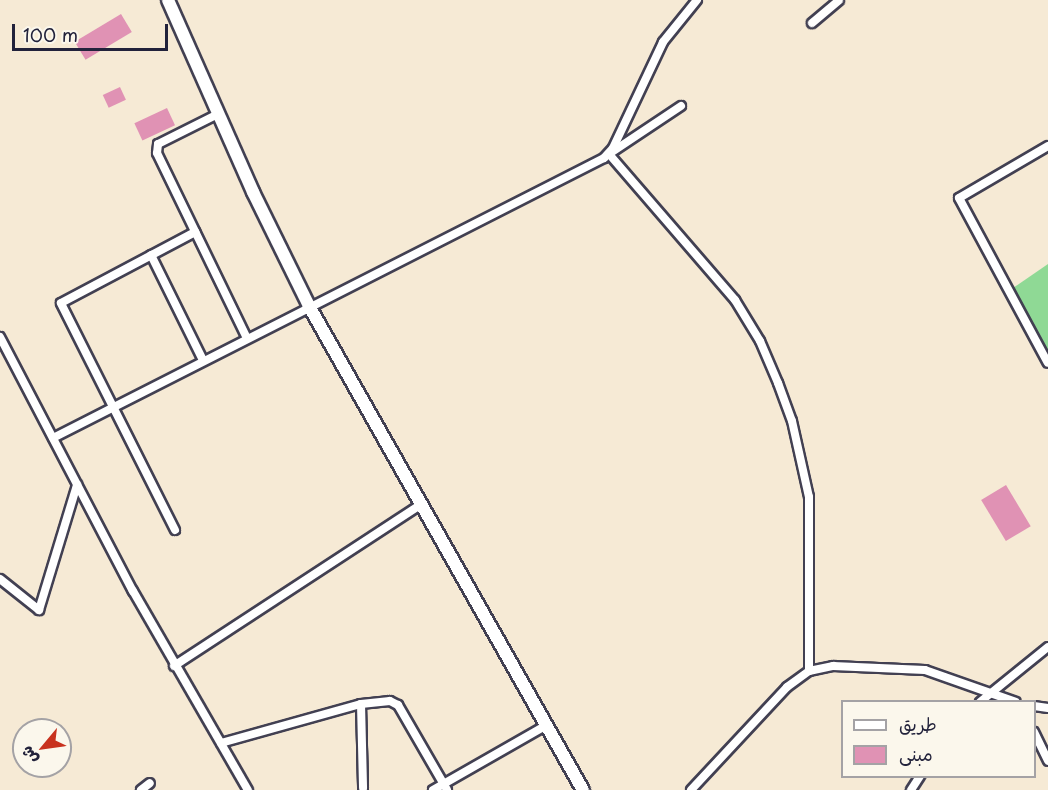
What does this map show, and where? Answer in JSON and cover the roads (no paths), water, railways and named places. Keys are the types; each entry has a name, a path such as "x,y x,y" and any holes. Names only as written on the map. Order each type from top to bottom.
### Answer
{"main road":[{"path":"168,0 218,114 309,306 583,790"}],"street":[{"path":"609,154 660,48 697,0"},
{"path":"813,23 839,0"},
{"path":"52,438 609,154 681,106"},
{"path":"218,114 156,148 247,338"},
{"path":"1048,146 959,198 1048,363"},
{"path":"609,154 735,300 760,341 778,383 792,421 809,497 809,671"},
{"path":"175,530 61,303 195,232"},
{"path":"151,255 203,360"},
{"path":"0,337 174,666 248,790"},
{"path":"0,579 39,610 77,485"},
{"path":"174,666 420,505"},
{"path":"983,700 1048,647"},
{"path":"691,790 787,687 809,671 834,666 925,670 1011,700"},
{"path":"221,744 361,704 390,701 398,705 446,787"},
{"path":"361,704 363,789"},
{"path":"434,790 446,787 547,725"},
{"path":"1036,734 1048,761"},
{"path":"141,790 150,783"}]}
